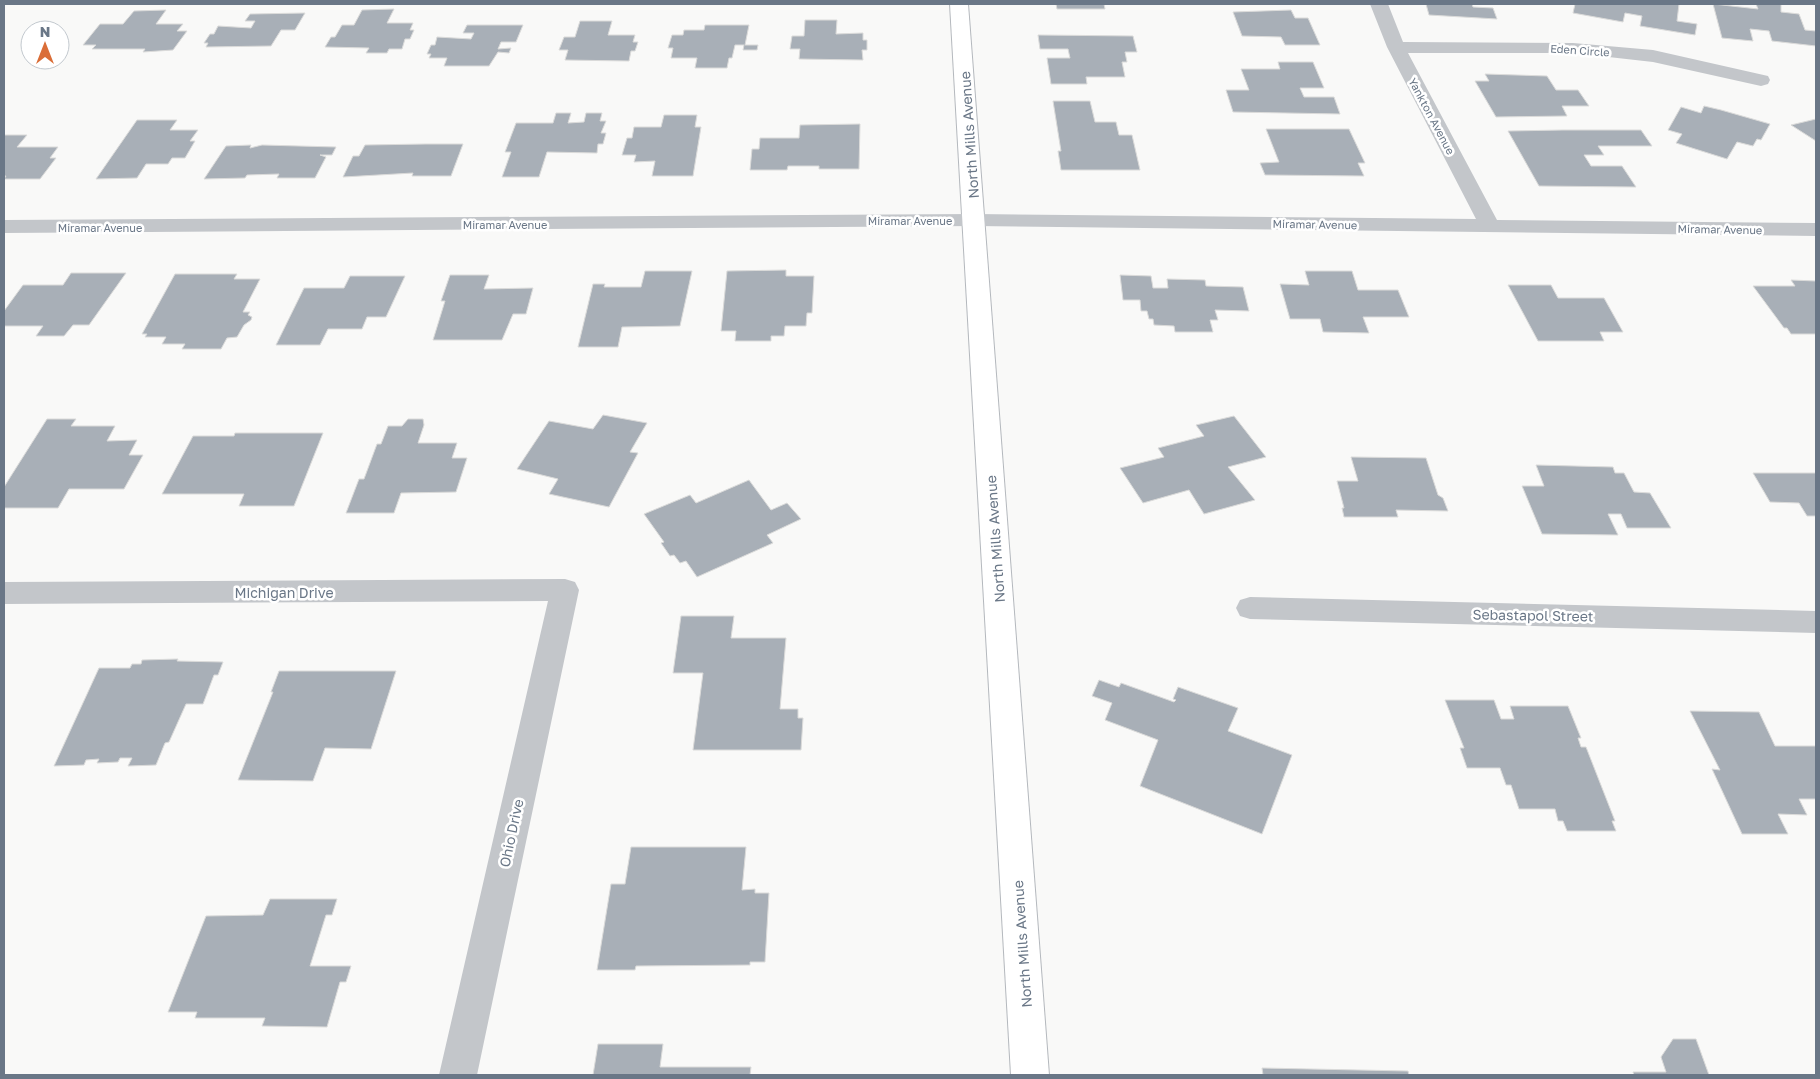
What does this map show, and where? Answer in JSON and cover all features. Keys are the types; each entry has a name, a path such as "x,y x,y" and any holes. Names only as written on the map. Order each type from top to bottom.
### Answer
{"main road":[{"name":"North Mills Avenue","path":"959,4 975,220 1030,1075"}],"street":[{"name":"Yankton Avenue","path":"1379,4 1396,47 1490,226"},
{"name":"Eden Circle","path":"1396,47 1573,48 1654,56 1761,80"},
{"name":"Miramar Avenue","path":"4,227 975,220 1816,230"},
{"name":"Michigan Drive","path":"4,593 565,590"},
{"name":"Ohio Drive","path":"458,1075 565,590"},
{"name":"Sebastapol Street","path":"1250,608 1816,622"}],"building":[{"path":"1056,4 1104,4 1105,9 1057,9"},
{"path":"1426,4 1472,4 1473,7 1493,8 1497,19 1429,15"},
{"path":"1575,4 1679,4 1677,21 1697,24 1695,35 1640,26 1642,16 1625,13 1623,22 1573,13"},
{"path":"1713,4 1758,9 1756,4 1781,4 1781,12 1799,14 1805,30 1816,31 1816,46 1772,41 1769,31 1750,29 1753,41 1722,38"},
{"path":"394,9 387,23 413,23 410,30 414,30 410,39 405,39 402,49 389,49 387,53 366,53 369,48 325,47 331,37 335,37 342,25 354,25 362,10"},
{"path":"166,10 156,24 183,24 177,31 187,31 173,50 143,52 145,49 92,49 96,45 83,45 100,24 123,24 134,11"},
{"path":"1291,10 1295,18 1308,18 1320,45 1285,45 1281,37 1242,36 1233,12"},
{"path":"305,13 295,30 281,30 271,46 206,47 208,43 204,43 210,34 214,34 218,26 251,28 255,21 245,21 250,14"},
{"path":"805,20 837,20 836,34 863,33 863,40 867,40 867,50 862,50 863,60 799,59 800,49 790,49 792,36 804,36"},
{"path":"580,21 612,21 608,35 635,35 633,42 638,42 635,51 631,51 629,61 565,60 568,50 559,50 564,37 575,37"},
{"path":"467,25 523,25 516,42 501,42 498,49 511,48 509,53 498,52 489,66 444,66 447,58 429,58 431,54 427,54 431,45 435,45 437,37 471,39 474,33 463,33"},
{"path":"705,25 749,25 745,45 758,45 757,50 743,50 744,45 735,45 727,68 695,68 697,58 671,58 673,48 668,48 672,35 683,35 684,30 704,30"},
{"path":"1038,35 1133,36 1137,52 1125,52 1127,62 1122,62 1125,77 1086,77 1087,84 1051,84 1047,58 1070,58 1068,49 1040,49"},
{"path":"1278,62 1313,62 1324,88 1300,88 1304,97 1334,97 1340,114 1233,112 1226,90 1249,90 1241,69 1280,69"},
{"path":"1485,74 1547,76 1556,90 1578,90 1589,106 1562,106 1567,116 1496,117 1475,81 1489,81"},
{"path":"1053,101 1090,101 1095,122 1116,122 1119,135 1132,135 1140,170 1061,170 1058,151 1061,151"},
{"path":"1704,106 1770,124 1761,140 1757,139 1753,146 1737,142 1727,159 1676,143 1682,134 1668,130 1681,107 1701,113"},
{"path":"556,113 571,113 568,123 584,122 586,113 602,113 600,121 606,121 601,133 606,133 603,144 598,144 597,153 547,152 539,177 502,177 511,152 505,152 516,123 553,123"},
{"path":"664,115 697,115 695,127 701,127 693,176 652,176 655,161 634,162 636,155 622,155 627,138 632,138 634,127 661,127"},
{"path":"1816,119 1816,141 1791,125"},
{"path":"137,120 177,120 170,130 198,130 190,141 195,141 185,158 172,158 168,164 146,164 137,178 96,179"},
{"path":"860,124 859,169 819,169 819,166 788,166 787,170 750,170 752,149 759,149 760,138 799,138 800,125"},
{"path":"1266,129 1349,129 1365,163 1358,163 1364,176 1265,175 1260,163 1279,162"},
{"path":"1641,130 1652,146 1598,146 1604,155 1584,155 1591,166 1622,166 1636,187 1539,186 1508,131"},
{"path":"4,135 27,135 17,147 58,147 50,158 56,158 40,179 4,179 6,176 4,176"},
{"path":"463,144 451,176 412,176 413,173 343,177 353,156 359,156 365,145"},
{"path":"251,145 250,148 262,145 336,147 332,155 320,155 326,157 315,178 277,178 279,174 247,175 245,178 204,179 226,146"},
{"path":"786,270 786,276 814,276 812,313 807,313 806,326 785,326 784,336 771,336 771,341 735,341 736,331 721,331 727,271"},
{"path":"645,271 692,271 680,326 622,327 618,347 578,347 593,284 605,284 604,287 641,287"},
{"path":"1305,271 1352,271 1358,290 1398,290 1409,317 1363,317 1369,333 1323,332 1320,319 1290,319 1280,284 1309,285"},
{"path":"71,273 126,273 89,325 73,325 64,336 36,336 43,326 4,326 4,311 23,285 63,285"},
{"path":"175,274 237,274 234,279 260,279 243,312 250,312 248,315 252,317 251,320 244,325 237,337 227,338 221,349 182,349 185,344 162,344 166,337 145,337 147,334 142,334"},
{"path":"450,275 489,275 484,289 533,288 526,314 513,314 502,340 433,340 445,301 441,301"},
{"path":"1120,275 1151,276 1153,288 1168,288 1167,279 1205,280 1206,286 1243,287 1249,311 1215,310 1218,320 1210,320 1213,332 1175,332 1174,326 1154,325 1153,319 1149,319 1147,311 1141,311 1140,300 1123,300"},
{"path":"350,276 405,276 386,317 367,317 362,329 328,329 320,345 276,345 304,288 344,288"},
{"path":"1791,280 1816,281 1816,334 1791,334 1787,328 1784,328 1753,286 1795,286"},
{"path":"1508,285 1551,285 1558,298 1604,298 1623,332 1600,332 1604,341 1538,341"},
{"path":"603,415 647,423 630,452 638,453 609,507 549,494 558,479 517,469 549,421 593,429"},
{"path":"1234,416 1266,457 1228,467 1255,500 1204,514 1189,490 1143,503 1120,468 1164,457 1158,448 1204,436 1196,425"},
{"path":"47,419 76,419 71,426 115,426 107,441 137,440 129,455 143,455 124,489 69,489 58,508 4,508 4,487"},
{"path":"408,419 423,419 424,425 418,443 457,443 452,458 467,458 456,492 401,493 394,513 346,513 359,479 364,479 377,444 381,444 388,426 402,426"},
{"path":"235,433 323,433 294,506 239,506 244,494 162,494 193,436 234,436"},
{"path":"1351,457 1426,458 1438,495 1443,498 1448,511 1396,510 1398,517 1344,517 1342,508 1344,508 1337,481 1358,481"},
{"path":"1536,465 1613,467 1615,473 1624,473 1634,492 1650,493 1671,528 1627,528 1621,514 1608,514 1618,535 1542,534 1522,486 1544,486"},
{"path":"1753,473 1816,473 1816,516 1807,516 1799,503 1770,502"},
{"path":"749,480 771,510 787,503 801,519 767,535 773,543 697,577 686,561 680,563 674,555 670,556 661,543 664,542 644,514 690,495 696,503"},
{"path":"681,616 734,616 731,638 786,638 780,709 798,709 798,718 803,718 801,750 693,750 703,673 673,673"},
{"path":"178,659 177,661 223,662 218,675 214,675 203,704 186,704 169,742 165,743 156,765 128,766 132,758 120,758 118,762 97,763 99,759 86,760 84,765 54,766 99,668 130,668 132,664 141,664 142,660"},
{"path":"279,671 396,671 371,749 325,748 313,781 238,780 273,692 271,692"},
{"path":"1099,680 1119,687 1121,683 1174,702 1176,700 1173,699 1178,687 1238,708 1228,731 1292,755 1262,834 1140,786 1158,740 1105,720 1112,703 1092,696"},
{"path":"1445,700 1494,700 1501,719 1514,719 1510,706 1568,706 1581,738 1578,738 1581,747 1586,747 1615,821 1612,821 1616,831 1567,831 1563,821 1558,821 1555,809 1519,809 1511,785 1506,785 1500,768 1467,768 1460,748 1464,748"},
{"path":"1690,711 1759,712 1775,746 1816,746 1816,799 1799,799 1807,815 1778,814 1788,834 1742,834 1712,769 1720,770"},
{"path":"631,847 746,847 742,890 755,889 755,893 769,893 765,962 750,962 750,965 636,966 635,970 597,970 611,884 625,884"},
{"path":"270,899 337,899 332,915 326,915 310,966 351,966 346,982 340,982 327,1027 262,1026 265,1018 195,1018 197,1012 168,1012 206,916 263,915"},
{"path":"1673,1039 1696,1039 1709,1075 1634,1075 1633,1072 1666,1072 1661,1057"},
{"path":"598,1044 663,1044 660,1067 751,1067 750,1075 593,1075"},
{"path":"1262,1068 1408,1071 1409,1075 1263,1075"}]}
